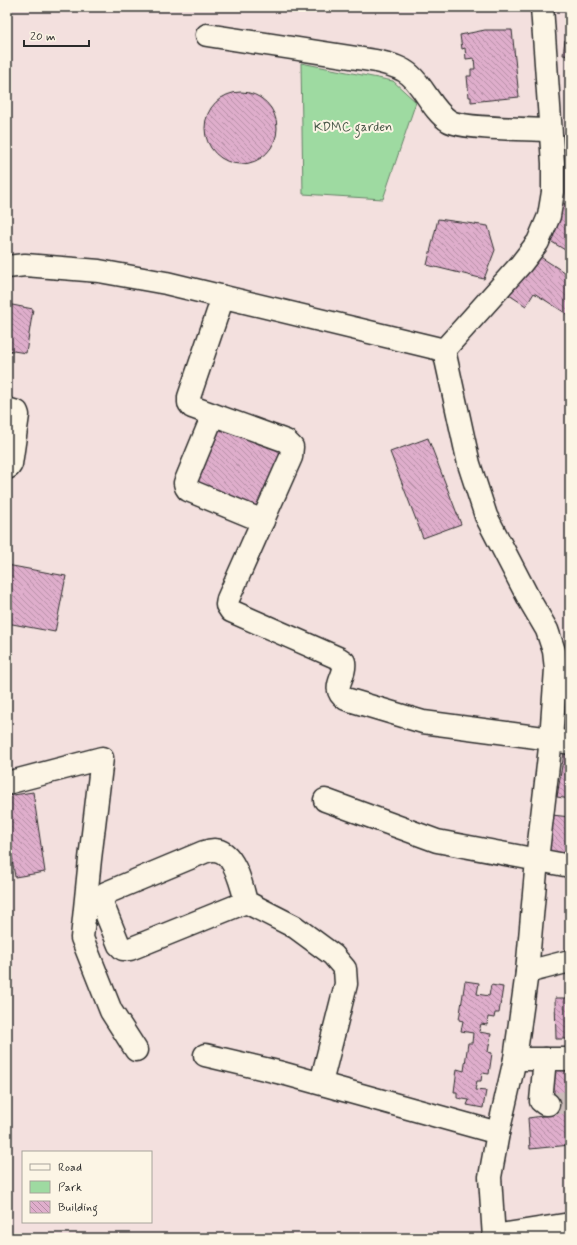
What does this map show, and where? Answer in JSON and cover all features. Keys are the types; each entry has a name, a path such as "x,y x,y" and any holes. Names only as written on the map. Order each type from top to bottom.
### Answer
{"street":[{"path":"444,350 521,264 538,242 549,216 553,192 542,7"},
{"path":"207,35 376,61 394,66 409,74 438,113 451,122 470,126 550,130"},
{"path":"7,267 25,265 99,271 166,283 444,350"},
{"path":"223,297 189,397 189,403 192,407 286,440 292,447 291,457 228,599 227,605 231,611 344,662 345,668 338,688 340,696 346,700 423,722 560,741"},
{"path":"444,350 469,464 486,516 530,601 547,630 554,651 556,669 560,741 536,860 527,972 516,1060 498,1132 490,1177 494,1237 570,1224"},
{"path":"7,409 17,412 18,415 11,464 10,467 7,468"},
{"path":"213,415 185,484 186,487 188,490 263,521"},
{"path":"7,783 102,758 82,938 111,1010 136,1050"},
{"path":"325,800 436,841 570,866"},
{"path":"246,902 130,949 124,949 119,945 102,903 106,893 204,852 215,850 225,853 230,859 246,902 295,927 333,955 345,969 346,984 321,1083"},
{"path":"527,972 570,962"},
{"path":"205,1055 282,1072 498,1132"},
{"path":"545,1059 541,1101 548,1104"},
{"path":"516,1060 570,1059"}],"green space":[{"name":"KDMC garden","path":"301,63 393,81 416,102 383,199 303,194"}],"building":[{"path":"570,25 570,56 563,55 565,40 568,41"},
{"path":"485,30 512,30 519,97 471,102 471,97 469,97 467,76 471,76 471,69 475,69 474,58 466,59 465,48 462,49 460,35"},
{"path":"241,92 255,95 267,102 274,114 277,128 274,142 267,154 255,161 241,164 227,161 215,154 208,142 205,128 208,114 215,102 227,95"},
{"path":"563,203 570,207 570,253 547,239"},
{"path":"438,219 488,226 495,250 484,279 427,265"},
{"path":"536,254 570,276 570,316 534,293 526,306 509,295"},
{"path":"7,304 33,309 26,353 7,350"},
{"path":"217,419 287,448 259,513 190,484"},
{"path":"428,438 461,524 423,538 390,452"},
{"path":"7,565 66,576 55,632 7,623"},
{"path":"564,753 570,753 570,799 557,797"},
{"path":"33,792 45,872 15,877 7,827 7,796"},
{"path":"552,815 570,817 570,860 546,856"},
{"path":"465,981 479,983 477,994 489,996 491,985 503,987 499,1013 495,1013 494,1018 488,1017 487,1025 481,1024 479,1032 491,1034 488,1052 492,1053 489,1074 482,1073 481,1081 477,1081 475,1090 486,1091 483,1108 467,1105 469,1100 457,1098 457,1092 454,1092 457,1069 464,1071 468,1043 472,1043 473,1033 461,1031 463,1021 459,1020"},
{"path":"555,998 570,998 570,1039 556,1039"},
{"path":"570,1066 570,1145 530,1149 528,1118 550,1115 548,1067"}],"tunnel":[{"path":"548,1104 570,1102"}]}
